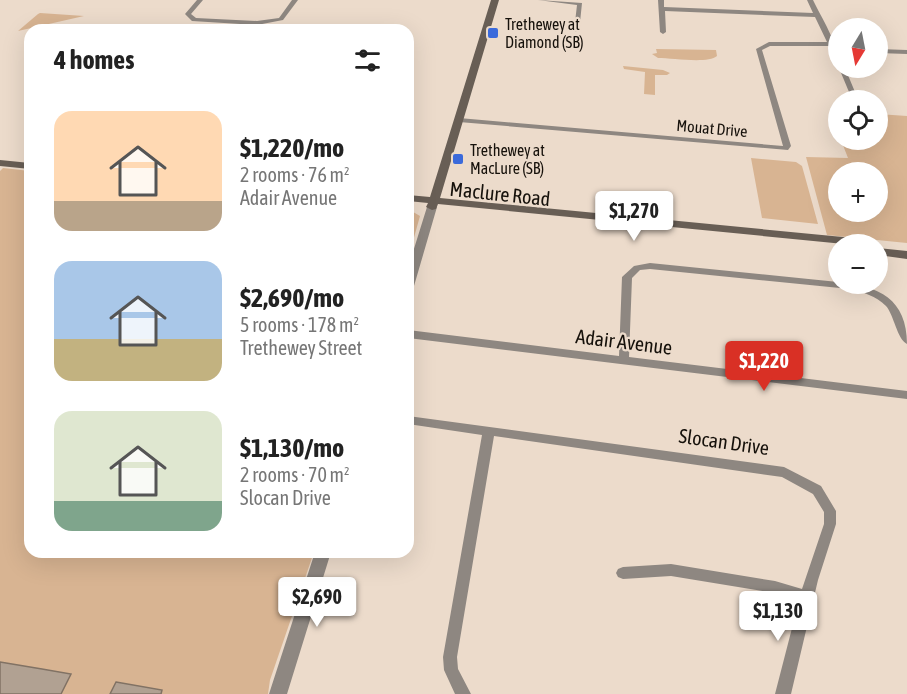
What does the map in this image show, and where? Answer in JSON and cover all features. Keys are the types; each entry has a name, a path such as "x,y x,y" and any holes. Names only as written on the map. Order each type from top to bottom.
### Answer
{"main road":[{"path":"433,204 495,0"},
{"path":"0,157 24,159"},
{"path":"0,164 24,166"},
{"path":"414,198 438,186"},
{"name":"Maclure Road","path":"414,201 828,247"},
{"name":"Maclure Road","path":"433,204 828,241"},
{"name":"Maclure Road","path":"888,246 907,248"},
{"path":"888,253 907,255"}],"street":[{"path":"200,0 188,14 194,20 257,23 281,19 295,0"},
{"path":"541,0 580,4 576,31"},
{"path":"661,0 663,32"},
{"path":"810,0 828,35"},
{"path":"662,9 817,15"},
{"name":"Mouat Drive","path":"459,120 785,148 787,146 759,49 765,44 773,43 828,47"},
{"path":"888,51 907,52"},
{"path":"414,266 433,204"},
{"path":"624,360 627,276 637,268 651,266 850,286 868,290 883,296 892,304 907,340"},
{"name":"Adair Avenue","path":"414,335 907,395"},
{"name":"Slocan Drive","path":"414,421 784,472 799,478 816,490 830,511 830,524 806,597 783,694"},
{"path":"463,694 453,676 450,657 489,431"},
{"path":"278,694 321,558"},
{"path":"623,573 671,570 775,586 806,597"}],"shaded area":[{"path":"40,13 84,16 49,24 26,24"},
{"path":"656,49 716,50 717,56 706,60 658,58 652,54 657,53"},
{"path":"623,66 663,70 670,73 655,75 655,95 644,94 645,72 624,69"},
{"path":"888,115 907,116 907,243 888,241 888,234 827,235 806,157 848,158 845,150 888,150"},
{"path":"751,158 796,162 802,166 818,224 762,218"},
{"path":"3,168 24,170 24,558 312,558 270,680 268,694 0,694 0,171"},
{"path":"414,212 420,216 414,238"}],"building":[{"path":"0,662 71,674 61,694 0,694"},
{"path":"116,682 162,690 161,694 110,694"}],"place":[{"name":"Trethewey at Diamond (SB)","path":"493,33"},
{"name":"Trethewey at MacLure (SB)","path":"458,159"}]}
